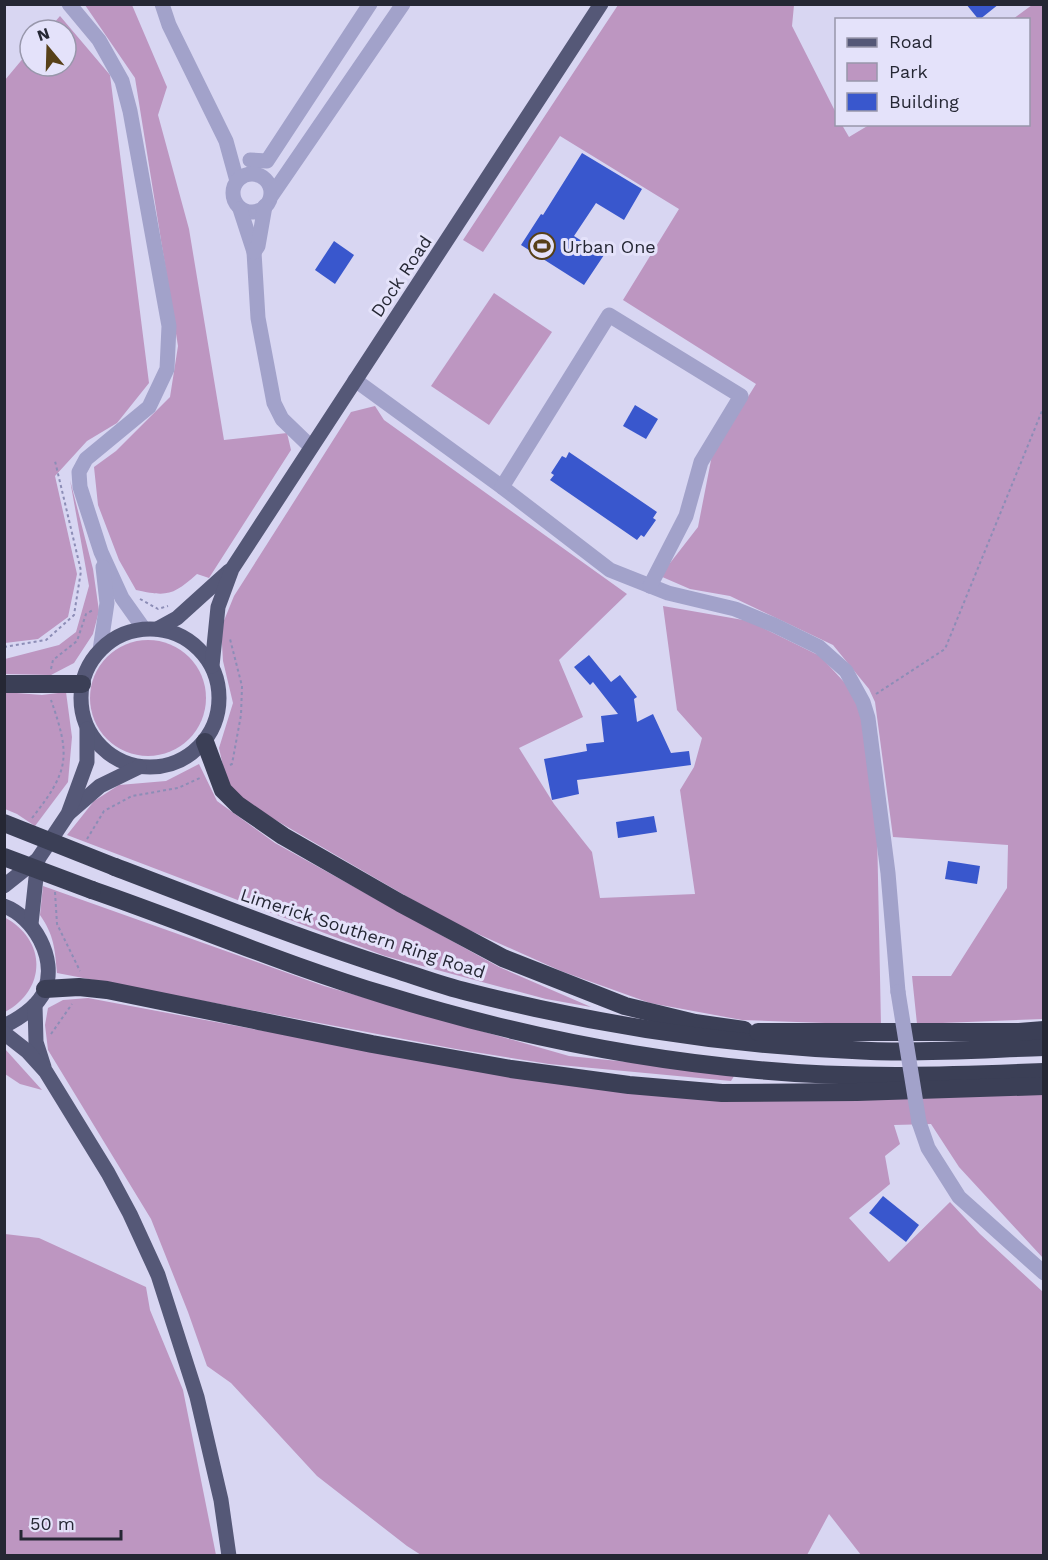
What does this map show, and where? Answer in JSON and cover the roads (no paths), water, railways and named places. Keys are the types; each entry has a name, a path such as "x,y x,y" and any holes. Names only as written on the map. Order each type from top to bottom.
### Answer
{"highway":[{"path":"4,684 82,684"},
{"path":"205,742 223,790 238,805 283,836 400,903 493,952 625,1006 695,1023 808,1040 955,1051"},
{"name":"Limerick Southern Ring Road","path":"4,823 255,921 366,960 465,991 584,1019 684,1036 872,1051 955,1051 1044,1047"},
{"path":"4,857 301,967 388,996 552,1039 645,1055 759,1070 937,1076 1044,1072"},
{"path":"45,989 79,987 107,990 372,1044 511,1069 629,1085 722,1093 857,1092 1044,1086"},
{"path":"758,1032 1044,1030"}],"main road":[{"name":"Dock Road","path":"212,666 218,607 232,569 601,4"},
{"name":"Dock Road","path":"151,629 177,618 232,569"},
{"path":"4,886 38,859 68,814 87,762 87,729 81,707 82,684 88,666 100,650 113,639 128,632 151,629 179,635 198,648 212,666 219,685 220,705 215,724 205,742 191,754 175,763 157,767 139,767 123,762 96,743 87,729"},
{"path":"68,814 100,786 139,767"},
{"path":"31,924 38,859"},
{"path":"4,906 15,910 31,924 45,950 48,972 45,989 35,1005 4,1026"},
{"path":"35,1005 36,1042 46,1072"},
{"path":"4,1033 27,1051 46,1072 108,1173 158,1275 197,1397 220,1500 229,1556"}],"street":[{"path":"69,4 99,40 122,81 130,111 169,326 167,369 149,406 86,459 79,472 80,487 101,552 122,598 151,629"},
{"path":"162,4 169,25 226,141 237,181"},
{"path":"311,447 282,419 274,403 258,318 254,252 232,192 237,181 247,175 257,174 267,161 370,4"},
{"path":"240,209 251,213 258,212 268,200 403,4"},
{"path":"226,141 250,160 257,174 265,180 268,200 258,246 254,252"},
{"path":"250,160 267,161"},
{"path":"502,487 609,315 741,396 700,462 686,516 650,586"},
{"path":"355,381 502,487 610,570 668,593 735,609 774,625 819,647 846,670 863,702 868,718 888,873 898,992 919,1122 928,1148 959,1197 1044,1273"},
{"path":"100,650 107,603 101,552"}],"place":[{"name":"Urban One","path":"542,246"}]}
